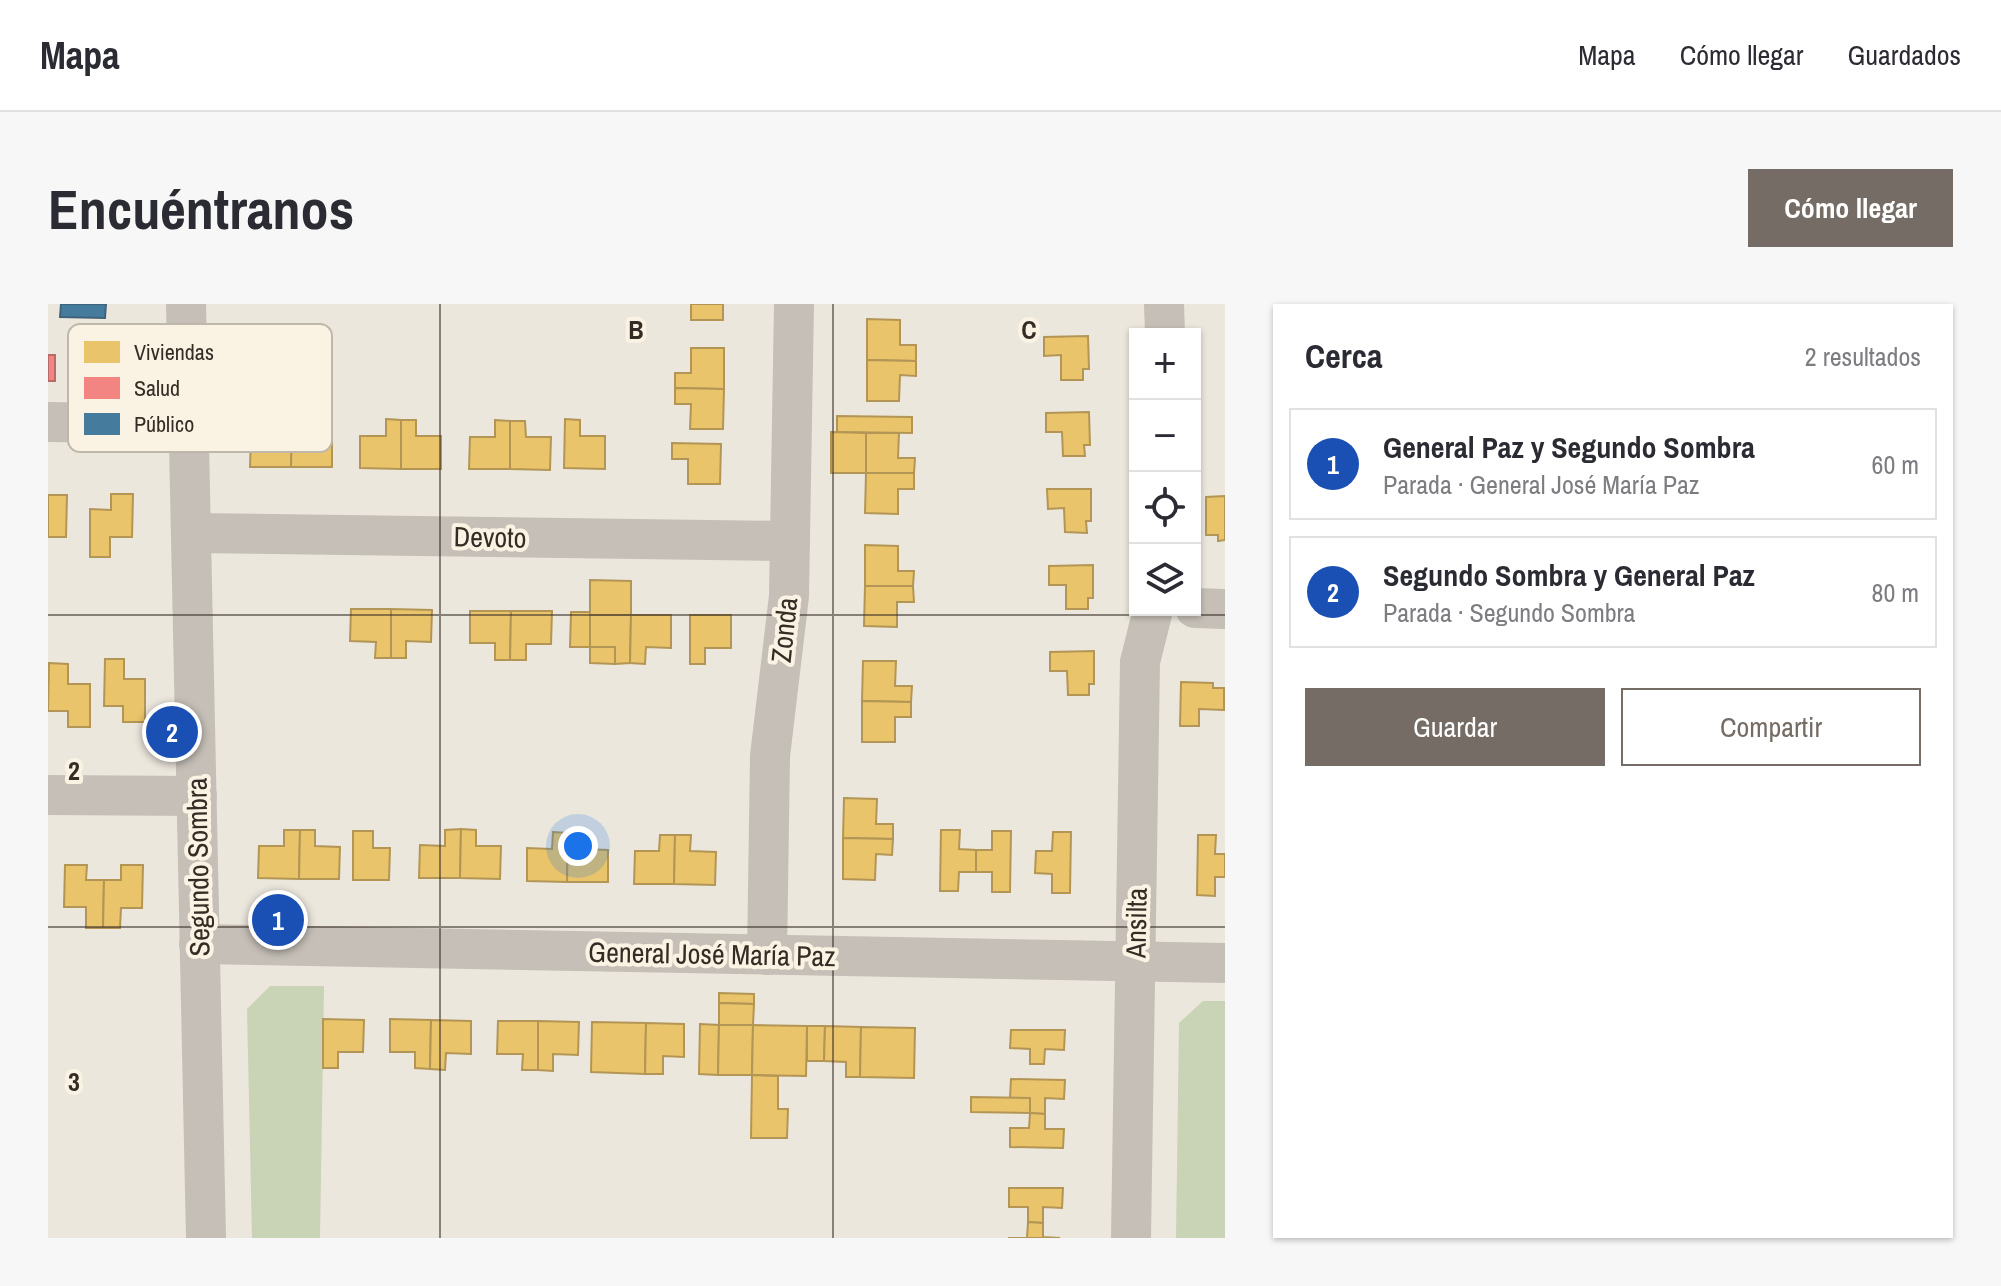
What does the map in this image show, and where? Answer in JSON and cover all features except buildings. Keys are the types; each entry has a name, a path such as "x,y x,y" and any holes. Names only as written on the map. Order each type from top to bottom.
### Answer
{"street":[{"name":"Segundo Sombra","path":"186,304 186,324"},
{"name":"Zonda","path":"767,955 770,756 789,596 794,304"},
{"path":"1164,304 1165,328"},
{"path":"48,422 68,422"},
{"name":"Segundo Sombra","path":"189,452 206,1238"},
{"name":"Devoto","path":"191,533 790,541"},
{"path":"1201,608 1225,609"},
{"name":"Ansilta","path":"1131,1238 1140,662 1152,616"},
{"path":"48,795 197,796"},
{"name":"General José María Paz","path":"199,944 1225,963"}],"green space":[{"path":"270,986 324,986 320,1238 252,1238 247,1009"},
{"path":"1203,1001 1225,1001 1225,1238 1176,1238 1179,1023"}],"place":[{"name":"Segundo Sombra y General Paz","path":"172,732"},
{"name":"General Paz y Segundo Sombra","path":"278,920"}]}
